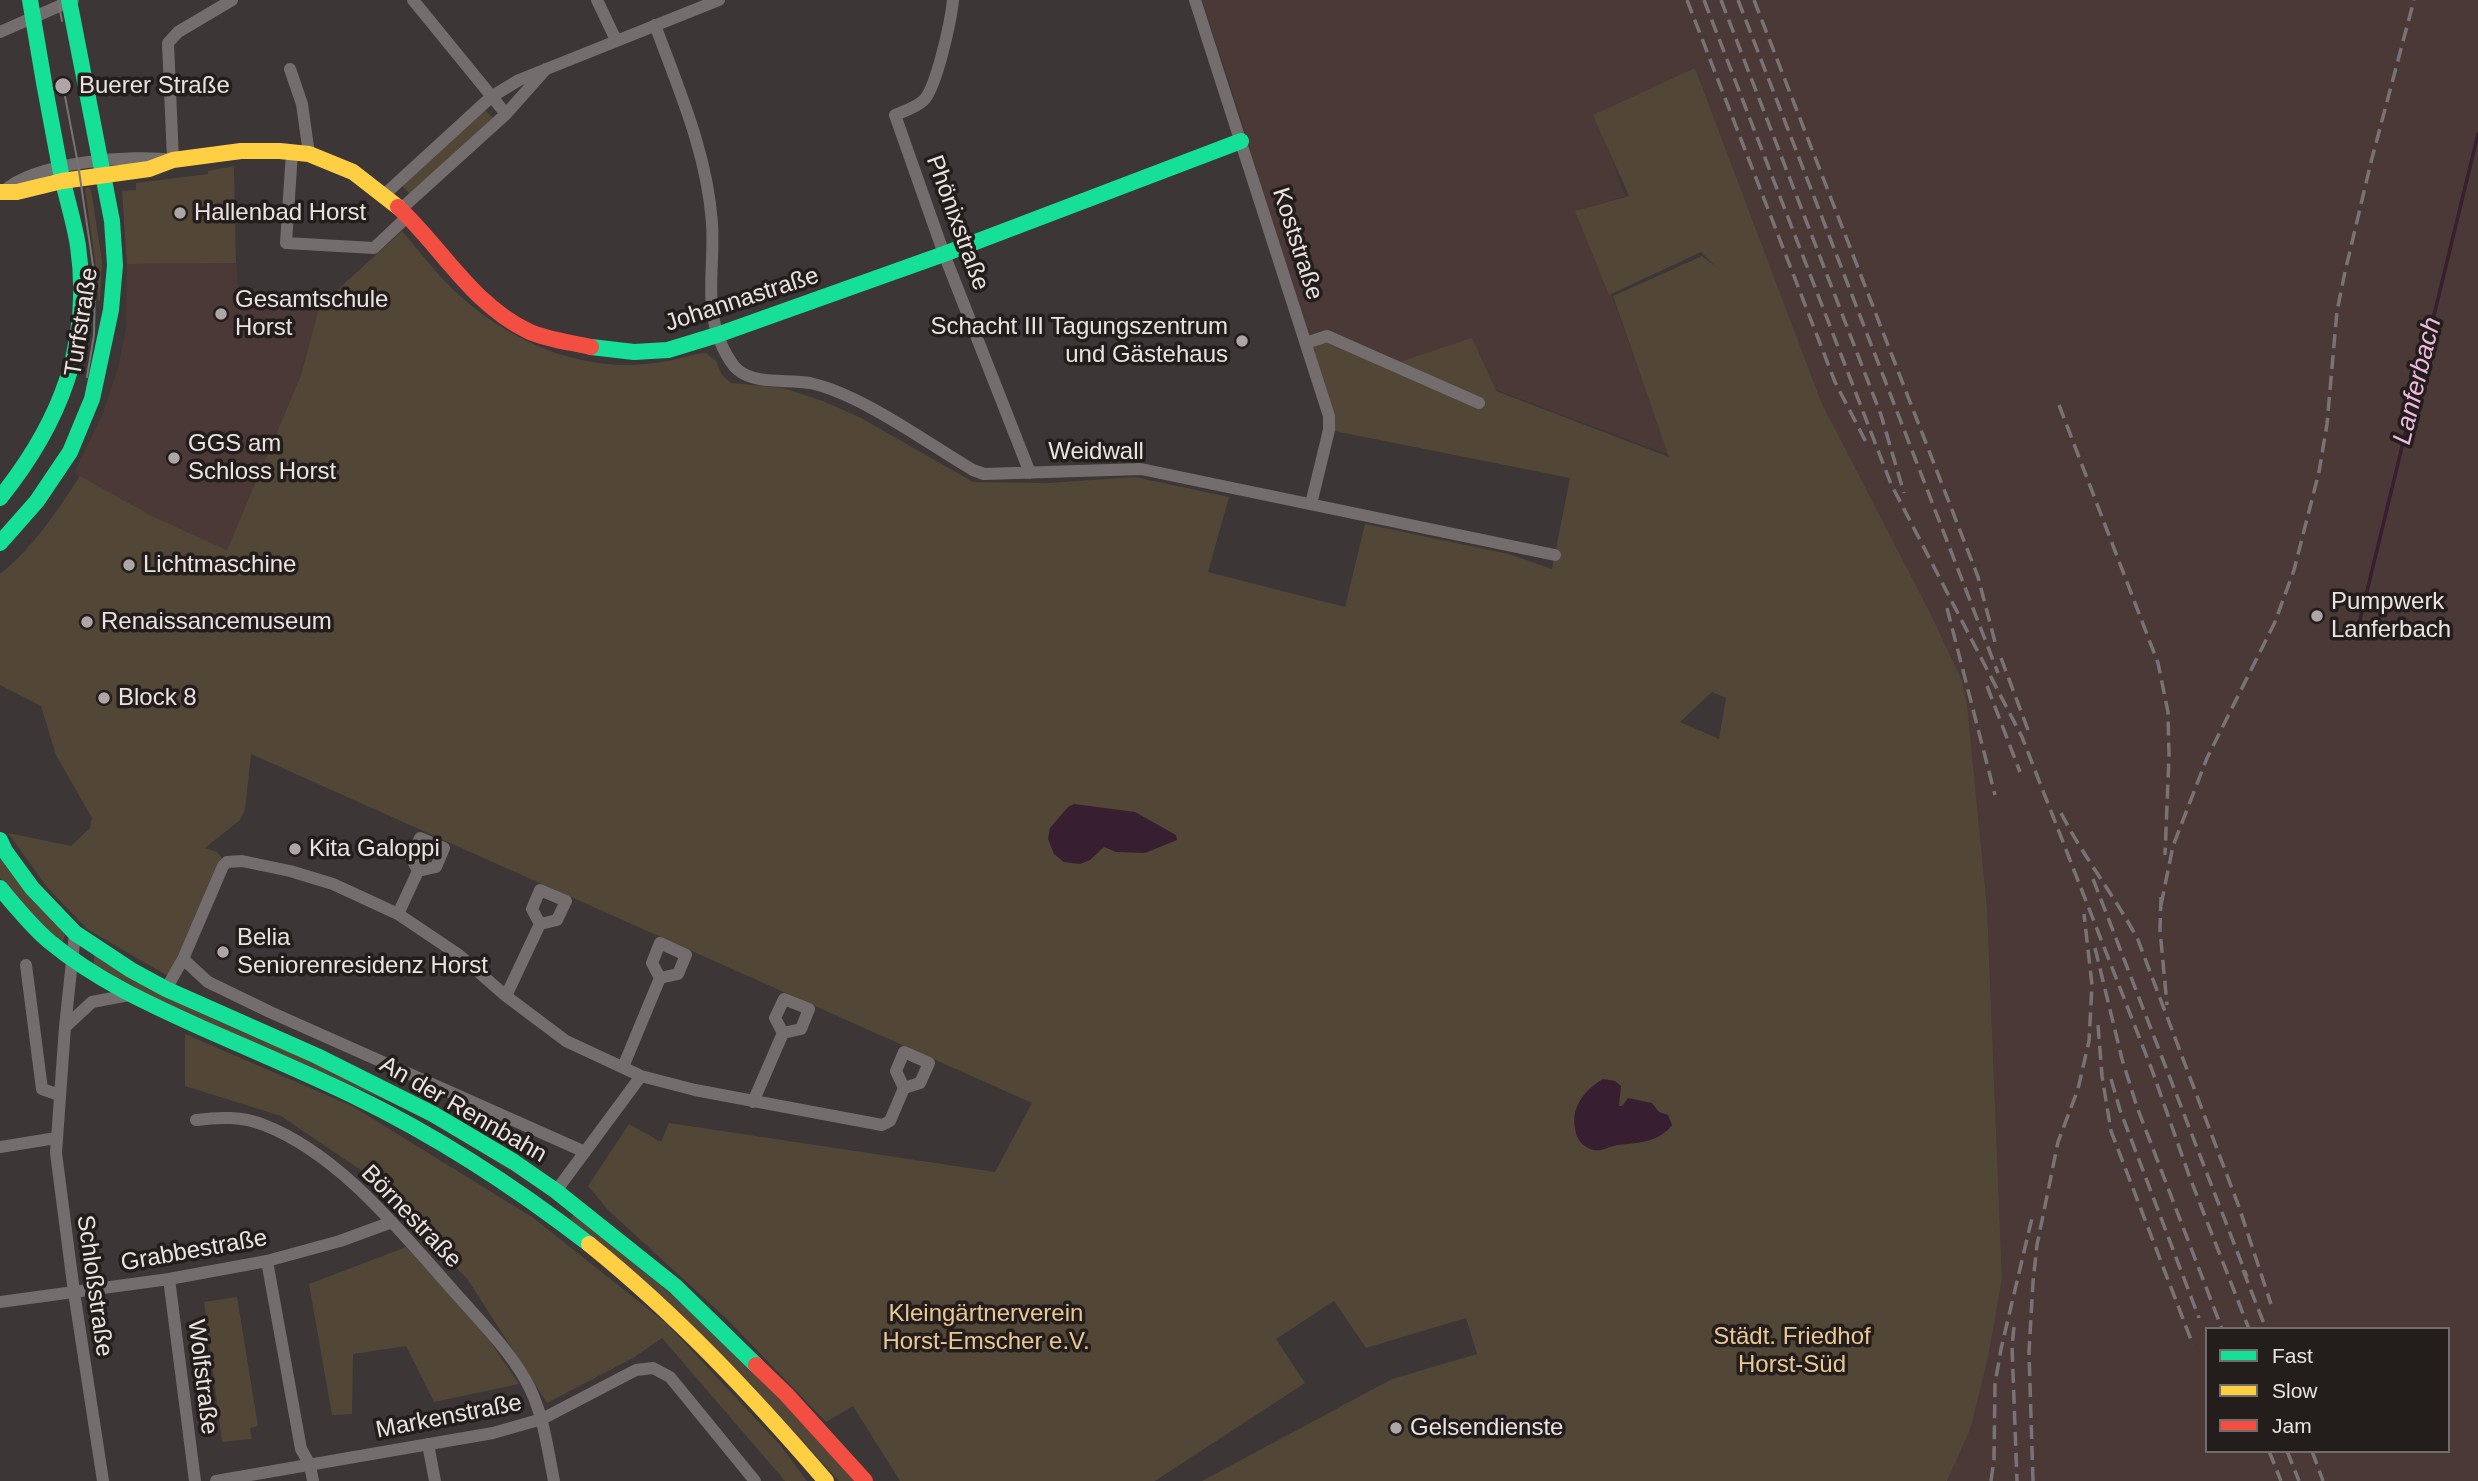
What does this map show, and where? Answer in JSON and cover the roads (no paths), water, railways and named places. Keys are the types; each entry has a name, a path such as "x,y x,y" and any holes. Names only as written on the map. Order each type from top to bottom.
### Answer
{"main road":[{"name":"Turfstraße","path":"0,498 26,467 61,403 76,359 81,314 80,271 74,227 61,174 39,10 30,0"},
{"name":"Turfstraße","path":"0,543 37,501 70,452 92,399 111,310 115,265 112,221 70,1"},
{"name":"Johannastraße","path":"2,191 17,192 61,174 102,168 149,169 173,160 241,151 309,154 353,172 384,195 404,212 474,292 494,310 530,332 598,348 634,352 667,350 716,335 944,254 1241,141"},
{"name":"An der Rennbahn","path":"0,840 32,888 75,933 131,970 166,989 317,1056 433,1114 514,1162 556,1191 675,1286 786,1394 865,1481"},
{"name":"An der Rennbahn","path":"0,888 11,903 74,962 129,995 310,1076 410,1125 499,1177 544,1208 631,1276 702,1343 826,1481"},
{"path":"544,1208 556,1191"}],"street":[{"path":"173,160 168,43 178,32 232,0"},
{"path":"413,0 506,114"},
{"path":"597,0 616,40"},
{"path":"384,195 491,97 519,79 719,0"},
{"name":"Phönixstraße","path":"953,0 933,85 925,99 895,115 944,254 1030,473"},
{"name":"Koststraße","path":"1195,0 1329,416 1329,430 1311,504"},
{"path":"0,32 39,10 70,1"},
{"path":"655,25 693,128 707,181 712,225 709,287 716,335"},
{"path":"290,69 302,104 309,154"},
{"path":"292,152 286,243 374,248 404,212 506,114 547,69"},
{"name":"Weidwall","path":"716,335 736,369 750,378 807,383 841,394 973,470 996,475 1141,469 1555,555"},
{"path":"1306,343 1327,336 1479,403"},
{"path":"166,989 183,959 223,866 227,862 242,861 333,884 398,914 460,955 506,996 566,1041 640,1076 753,1102 882,1125 890,1121 904,1088"},
{"path":"398,914 418,871"},
{"path":"506,996 540,924"},
{"name":"Schloßstraße","path":"75,933 59,1095 57,1170 103,1481"},
{"name":"An der Rennbahn","path":"183,959 208,982 270,1012 585,1152"},
{"path":"26,965 42,1089 59,1095"},
{"path":"623,1067 660,978"},
{"path":"65,1027 80,1011 96,1000 129,995"},
{"path":"753,1102 783,1033"},
{"path":"556,1191 640,1076"},
{"name":"Börnestraße","path":"196,1120 224,1116 263,1125 301,1144 338,1172 391,1222 492,1334 525,1379 542,1419 554,1481"},
{"path":"0,1147 56,1138"},
{"name":"Grabbestraße","path":"0,1302 169,1279 267,1261 340,1241 391,1222"},
{"path":"267,1261 301,1448 310,1465 313,1481"},
{"name":"Wolfstraße","path":"169,1279 195,1481"},
{"name":"Markenstraße","path":"216,1481 493,1433 542,1419 636,1370 653,1368 670,1377 755,1481"},
{"path":"428,1444 435,1481"}],"waterway":[{"name":"Lanferbach","path":"2358,628 2478,134"}],"tram line":[{"path":"58,0 62,21"},
{"path":"63,86 95,279 94,335 87,377"}],"railway":[{"path":"1687,0 1835,382 1866,442"},
{"path":"1704,0 1891,484 2022,737 2152,1070 2190,1178 2248,1327"},
{"path":"1721,0 1881,415 1904,493"},
{"path":"1738,0 1998,673"},
{"path":"1754,0 1978,577 1995,642"},
{"path":"2161,905 2173,846 2207,758 2275,622 2294,570 2319,472 2327,424 2337,311 2345,272 2414,0"},
{"path":"2059,405 2158,663 2168,712 2165,855"},
{"path":"1947,608 1995,795"},
{"path":"2001,658 2028,730"},
{"path":"1987,686 2020,772"},
{"path":"2061,813 2138,940 2239,1207 2271,1304"},
{"path":"2093,879 2247,1277"},
{"path":"2161,897 2160,930 2167,1005"},
{"path":"2033,1481 2029,1352 2033,1282 2037,1245 2058,1142 2078,1089 2089,1041 2092,985 2084,914"},
{"path":"2095,948 2122,1059 2137,1107 2221,1327"},
{"path":"2098,1025 2102,1076 2111,1131 2193,1345"},
{"path":"2111,1079 2120,1110 2199,1318"},
{"path":"1991,1481 1995,1384 2032,1218"},
{"path":"2243,1270 2265,1327"},
{"path":"2014,1327 2012,1346 2017,1481"},
{"path":"2270,1453 2281,1481"},
{"path":"2288,1453 2299,1481"},
{"path":"2313,1453 2323,1481"}],"place":[{"name":"Buerer Straße","path":"63,86"},
{"name":"Hallenbad Horst","path":"180,213"},
{"name":"Gesamtschule Horst","path":"221,314"},
{"name":"Schacht III Tagungszentrum und Gästehaus","path":"1242,341"},
{"name":"GGS am Schloss Horst","path":"174,458"},
{"name":"Lichtmaschine","path":"129,565"},
{"name":"Pumpwerk Lanferbach","path":"2317,616"},
{"name":"Renaissancemuseum","path":"87,622"},
{"name":"Block 8","path":"104,698"},
{"name":"Kita Galoppi","path":"295,849"},
{"name":"Belia Seniorenresidenz Horst","path":"223,952"},
{"name":"Gelsendienste","path":"1396,1428"}],"park label":[{"name":"Kleingärtnerverein Horst-Emscher e.V.","path":"986,1328"},
{"name":"Städt. Friedhof Horst-Süd","path":"1792,1351"}]}
